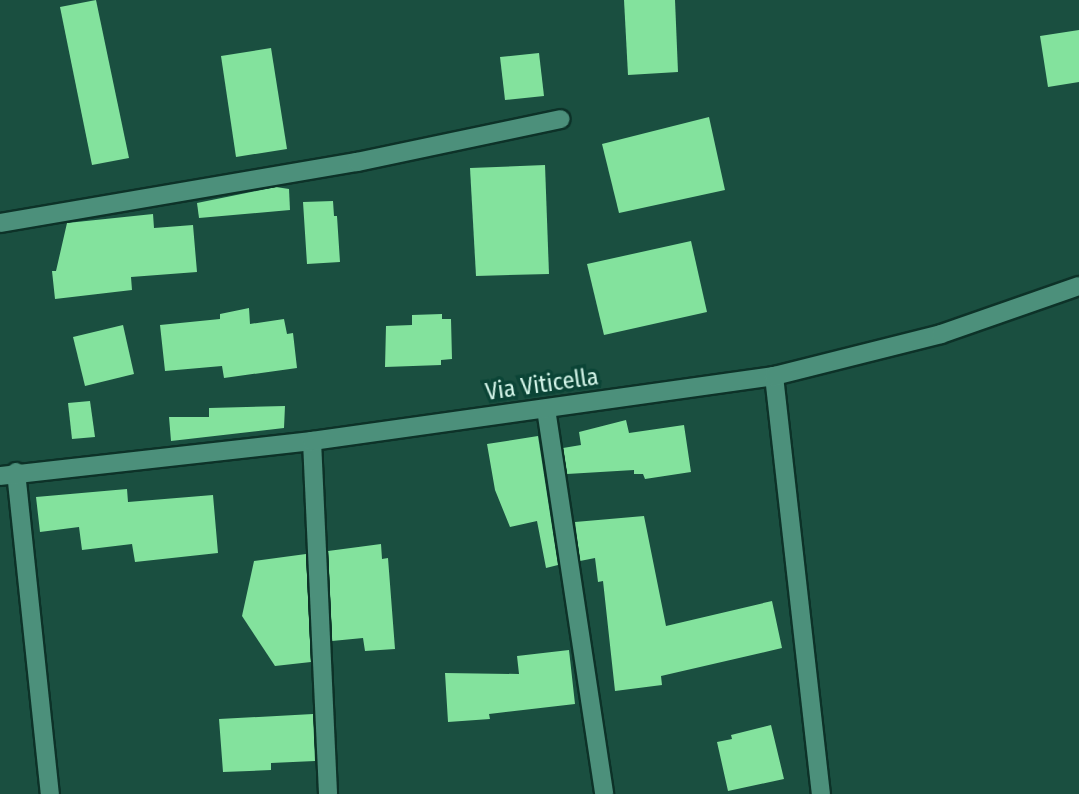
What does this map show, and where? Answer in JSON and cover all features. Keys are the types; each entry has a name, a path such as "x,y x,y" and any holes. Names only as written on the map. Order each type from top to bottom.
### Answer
{"street":[{"path":"0,223 357,162 561,118"},
{"name":"Via Viticella","path":"8,474 312,441 774,376 942,334 1079,286"},
{"path":"774,376 821,794"},
{"path":"546,410 604,794"},
{"path":"312,441 328,794"},
{"path":"8,474 50,794"}],"building":[{"path":"96,0 129,158 92,165 60,7"},
{"path":"624,0 675,0 678,72 628,75"},
{"path":"1079,30 1079,82 1048,87 1040,36"},
{"path":"271,48 287,149 236,157 221,56"},
{"path":"539,53 544,96 505,100 500,57"},
{"path":"709,117 725,190 619,213 602,144"},
{"path":"545,165 549,274 476,276 470,168"},
{"path":"276,187 289,189 290,210 199,218 197,203"},
{"path":"333,201 334,216 337,216 340,262 307,264 303,202"},
{"path":"153,214 154,228 193,225 197,272 131,277 132,290 55,299 52,271 56,271 67,223"},
{"path":"691,241 707,312 604,335 587,264"},
{"path":"249,308 250,324 284,319 287,334 293,333 297,368 224,378 222,366 165,371 160,325 220,319 220,314"},
{"path":"442,314 442,319 451,319 452,359 441,360 441,365 385,367 386,326 412,325 412,315"},
{"path":"123,325 134,374 85,386 73,337"},
{"path":"90,401 95,437 72,439 68,403"},
{"path":"285,406 284,428 171,441 169,417 209,417 209,408"},
{"path":"626,420 629,433 684,425 691,472 645,479 643,474 634,474 634,470 567,474 563,448 581,445 579,432"},
{"path":"538,436 558,565 546,568 537,521 510,527 495,490 487,444"},
{"path":"127,489 128,502 213,495 218,553 135,562 132,544 82,550 79,527 40,532 36,497"},
{"path":"644,516 666,626 772,601 782,648 661,676 662,685 615,691 603,581 598,582 595,558 580,561 575,522"},
{"path":"381,544 382,559 388,558 395,649 365,651 363,638 332,641 328,551"},
{"path":"306,554 311,662 275,666 242,616 254,561"},
{"path":"569,650 575,704 489,714 490,719 448,722 445,673 519,674 517,656"},
{"path":"313,714 315,761 271,763 271,770 223,772 219,719"},
{"path":"771,725 784,779 728,791 717,742 732,739 731,735"}]}
